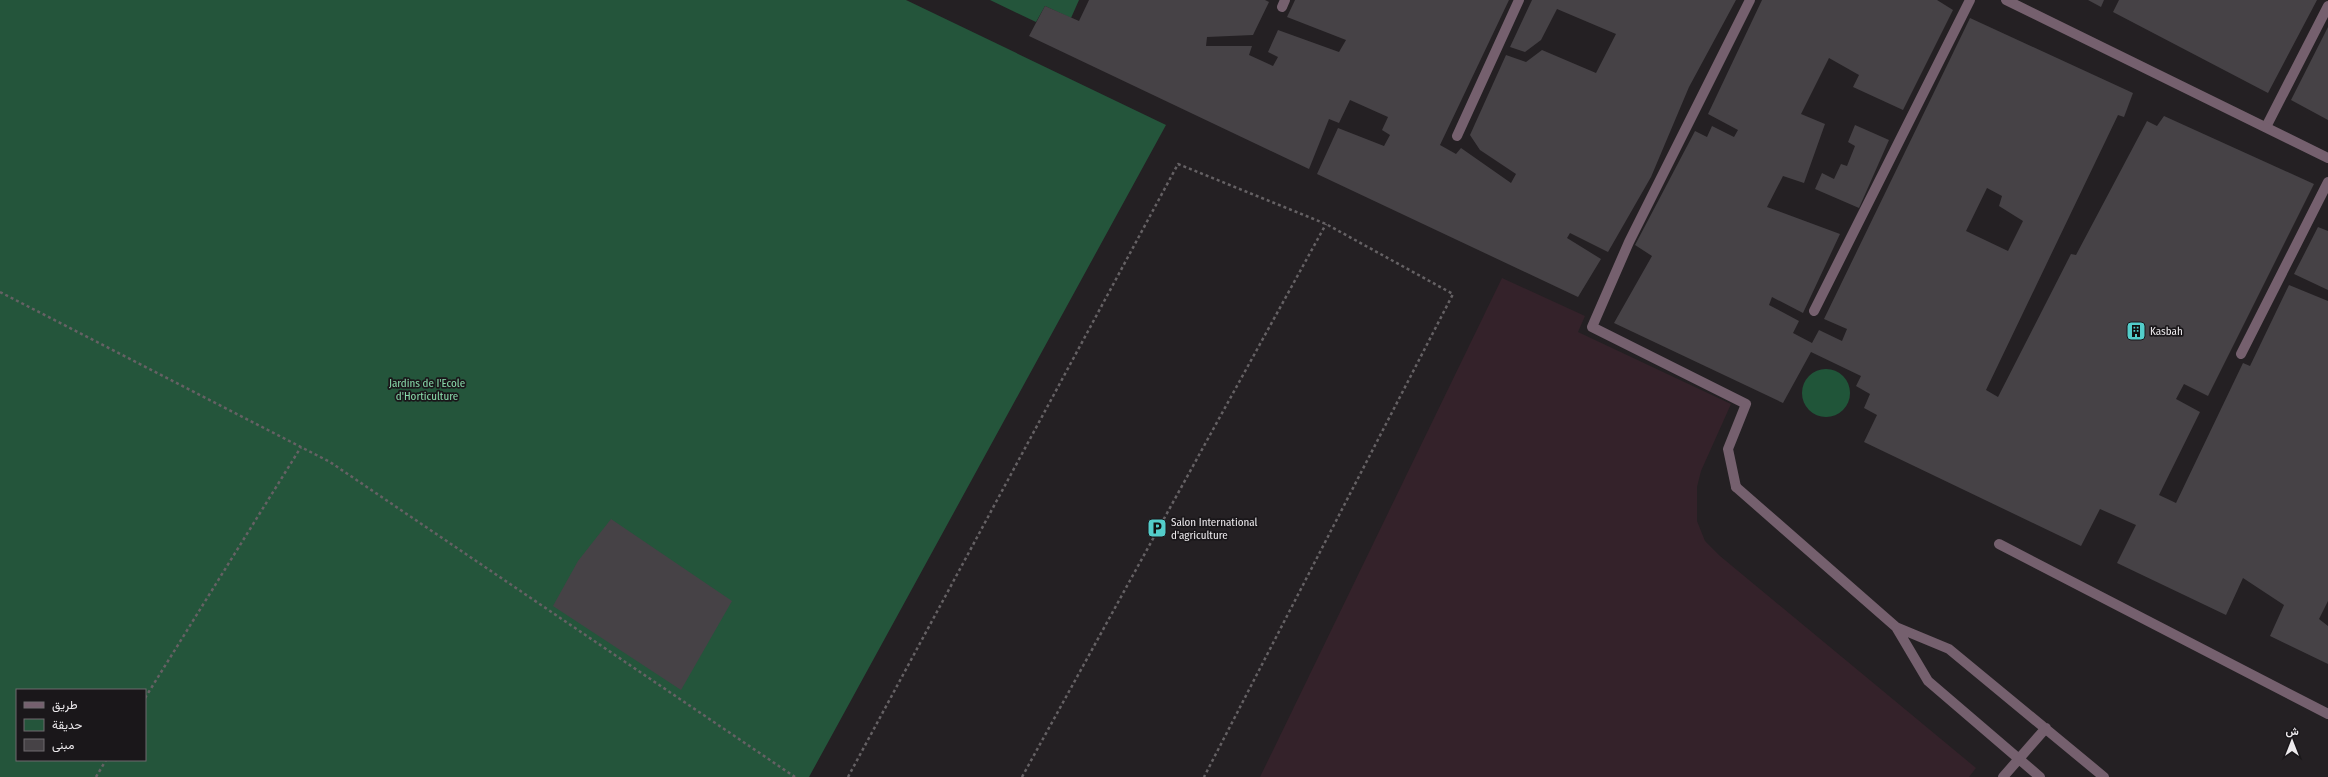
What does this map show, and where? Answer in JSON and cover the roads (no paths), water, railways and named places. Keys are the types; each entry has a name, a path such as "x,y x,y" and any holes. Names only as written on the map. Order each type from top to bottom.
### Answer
{"street":[{"path":"1457,136 1519,0"},
{"path":"1750,0 1629,242 1592,327 1746,404 1728,449 1736,487 1896,627 1928,681 2040,777"},
{"path":"1814,311 1970,0"},
{"path":"2006,0 2328,158"},
{"path":"2266,127 2328,6"},
{"path":"2242,354 2328,182"},
{"path":"1999,544 2328,714"},
{"path":"1896,627 1949,649 2104,777"},
{"path":"2003,777 2046,728"}],"place":[{"name":"Kasbah","path":"2136,331"},
{"name":"Salon International d'agriculture","path":"1157,528"}],"park label":[{"name":"Jardins de I'Ecole d'Horticulture","path":"427,389"}]}
